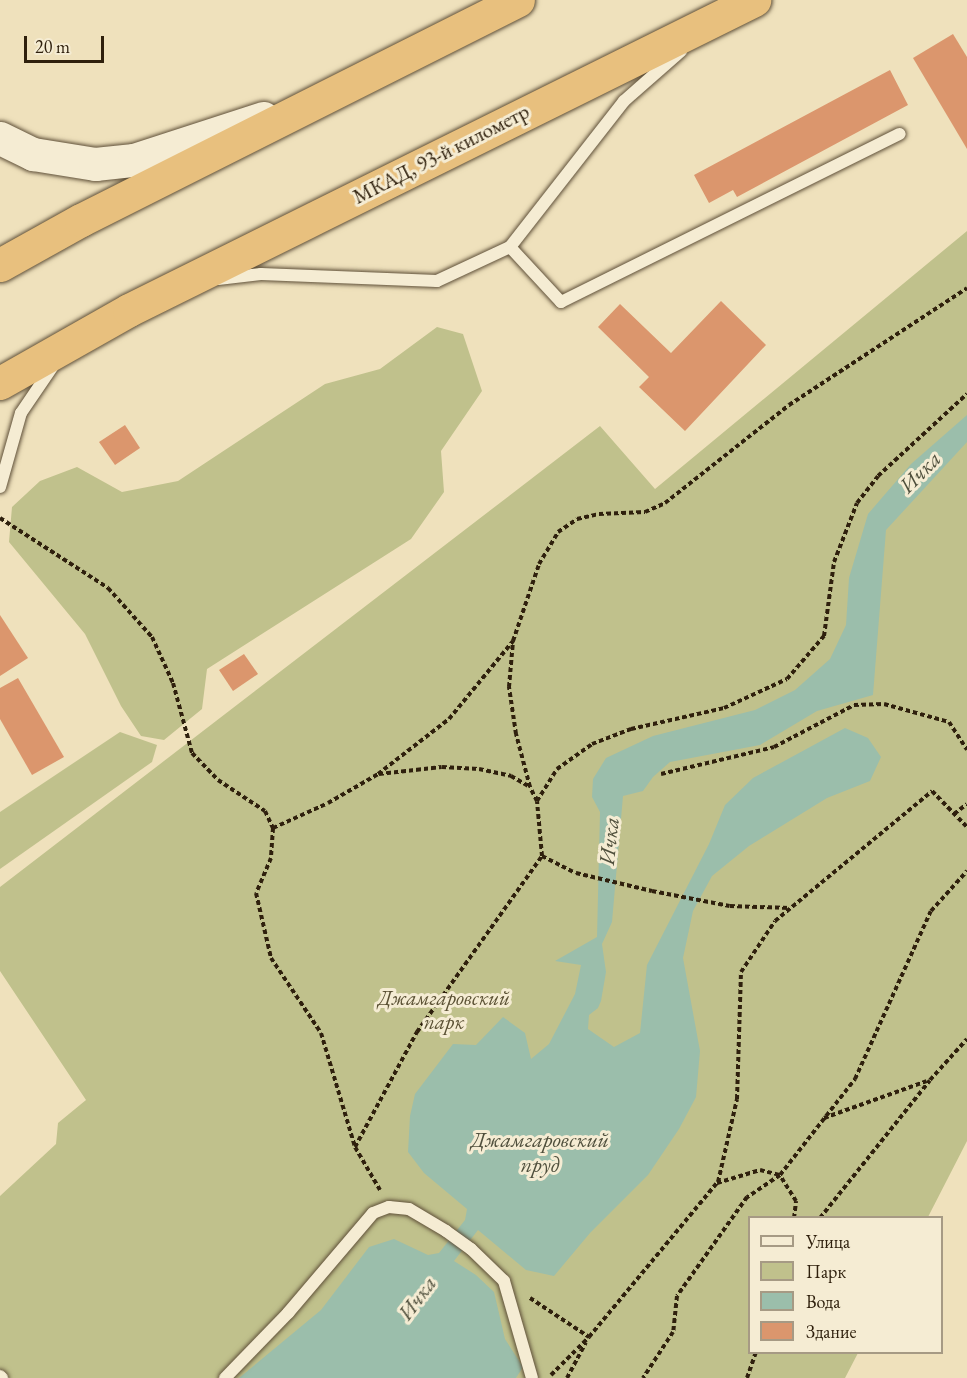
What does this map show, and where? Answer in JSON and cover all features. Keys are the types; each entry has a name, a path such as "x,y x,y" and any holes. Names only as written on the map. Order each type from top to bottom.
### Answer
{"highway":[{"path":"0,265 81,220 518,0"},
{"name":"МКАД, 93-й километр","path":"0,383 129,310 754,0"}],"main road":[{"path":"0,138 33,154 62,160 95,164 134,160 324,98"}],"lane":[{"path":"187,282 261,274 438,281 510,247 624,101 720,16"},
{"path":"510,247 561,302 900,134"},
{"path":"0,487 21,413 66,346"},
{"path":"225,1378 288,1313 373,1213 389,1207 409,1209 446,1230 471,1249 504,1281 532,1378"}],"path":[{"path":"355,1147 417,1032 542,856 537,801 530,787 516,734 509,687 513,640 539,564 558,532 577,519 599,514 645,513 665,503 789,405 967,288"},
{"path":"537,801 557,769 592,744 631,729 724,708 787,679 824,636 834,562 857,503 894,460 967,394"},
{"path":"0,518 108,588 152,637 173,683 192,753 218,780 266,811 273,828 271,858 256,893 271,958 321,1033 355,1147 389,1207"},
{"path":"273,828 328,803 378,774 449,719 513,640"},
{"path":"662,774 774,747 854,705 884,704 949,722 967,750"},
{"path":"378,774 441,767 479,769 511,776 530,787"},
{"path":"548,1378 589,1337 717,1183 737,1099 741,972 775,921 932,790 967,827"},
{"path":"954,814 967,804"},
{"path":"542,856 576,873 652,891 730,906 790,908"},
{"path":"643,1378 673,1332 677,1296 747,1197 780,1175 855,1078 931,911 967,870"},
{"path":"822,1216 930,1080 967,1039"},
{"path":"824,1119 930,1080"},
{"path":"717,1183 760,1170 780,1175 796,1201 794,1216"},
{"path":"504,1281 589,1337"},
{"path":"567,1378 589,1337"},
{"path":"747,1378 756,1354"}],"green space":[{"name":"Джамгаровский парк","path":"967,231 967,1141 929,1216 748,1216 748,1354 857,1354 845,1378 0,1378 0,1196 56,1144 58,1123 86,1100 0,971 0,887 600,426 655,489"},
{"path":"437,327 463,334 482,391 441,451 444,492 411,539 207,669 202,709 164,740 141,736 121,706 85,634 9,542 12,507 40,481 77,467 122,492 178,481 325,384 380,369"},
{"path":"120,732 157,745 152,762 0,869 0,812"}],"water":[{"name":"Джамгаровский пруд","path":"967,415 967,442 886,530 873,695 817,711 760,745 670,762 653,777 643,791 623,796 612,922 602,944 606,972 601,1001 598,1008 589,1015 588,1029 614,1047 640,1033 647,965 709,844 725,805 753,778 845,728 868,738 881,757 870,781 827,798 749,846 712,876 693,911 683,958 700,1051 696,1097 679,1129 648,1175 590,1233 554,1276 526,1270 478,1230 454,1261 476,1275 494,1292 505,1339 523,1367 516,1378 239,1378 321,1310 369,1247 394,1239 428,1255 439,1253 465,1220 467,1209 424,1173 408,1152 410,1116 415,1094 453,1044 476,1045 503,1017 525,1033 531,1059 549,1044 575,994 581,965 555,961 597,937 600,812 592,797 593,779 606,758 653,736 755,710 795,690 830,659 846,625 849,578 868,514 911,464"}],"building":[{"path":"953,34 967,57 967,149 913,58"},
{"path":"890,70 908,105 737,197 733,190 709,203 694,175"},
{"path":"721,301 766,345 685,431 639,387 649,377 598,327 620,304 671,353"},
{"path":"125,425 140,448 115,465 99,442"},
{"path":"0,615 28,658 0,676"},
{"path":"244,654 258,674 233,691 219,670"},
{"path":"18,678 64,757 32,775 0,719 0,688"}],"water label":[{"name":"Ичка","path":"920,472"},
{"name":"Ичка","path":"609,841"},
{"name":"Ичка","path":"417,1298"}]}
